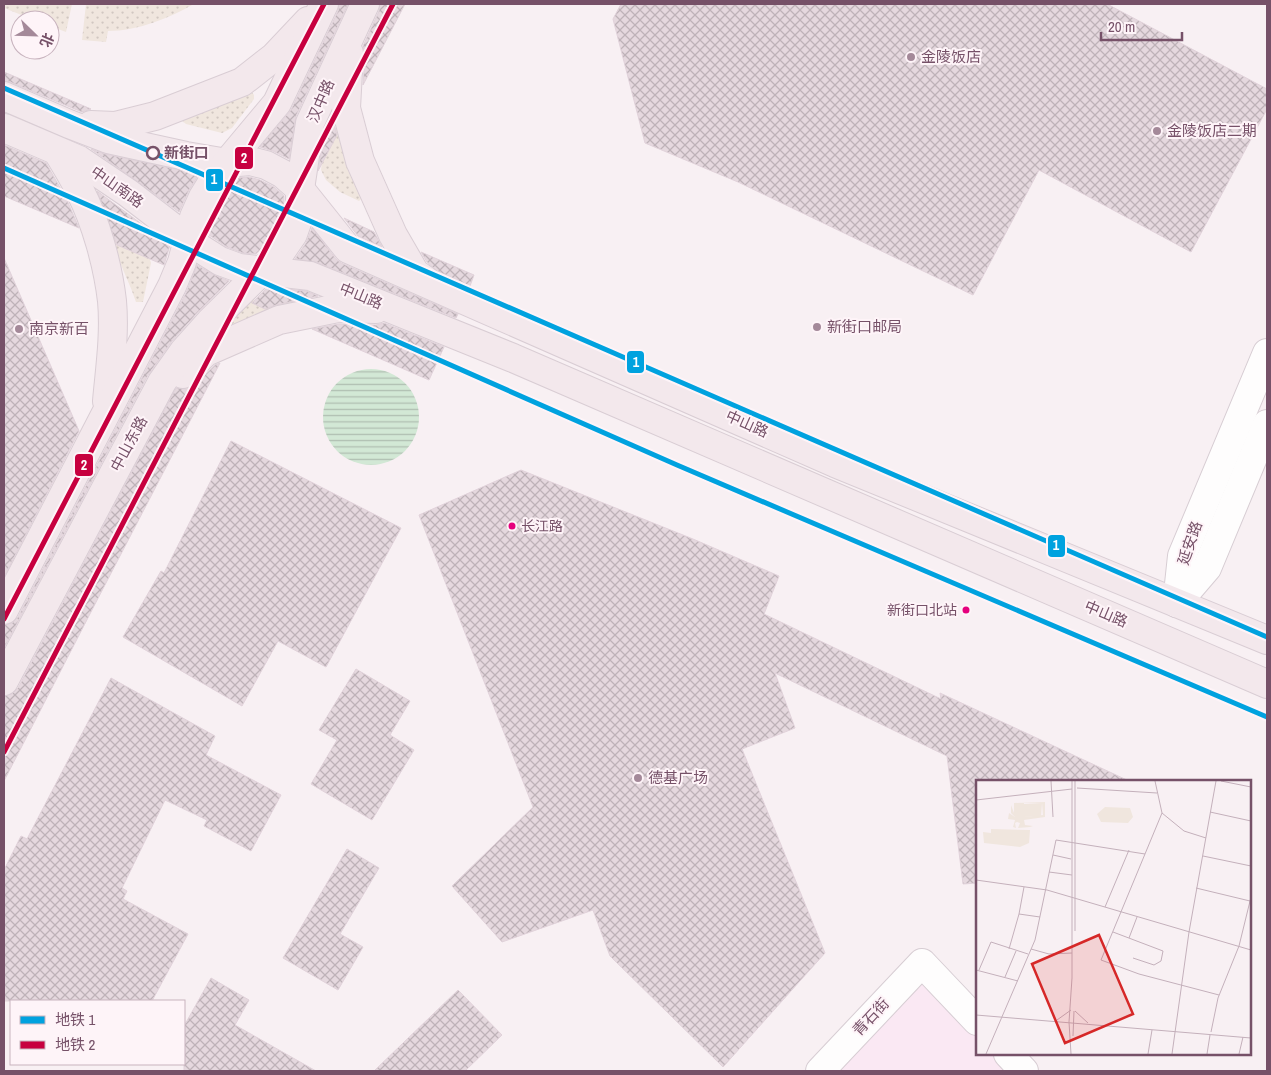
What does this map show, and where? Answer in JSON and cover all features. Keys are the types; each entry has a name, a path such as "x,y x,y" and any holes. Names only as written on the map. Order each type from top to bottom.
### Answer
{"main road":[{"path":"69,124 116,126 155,116 242,82 274,57 324,5"},
{"path":"4,610 172,286 182,262 194,217 203,197 216,176 277,103 324,5"},
{"path":"362,11 350,49 346,108 350,130 360,161 393,236 415,273 430,284"},
{"name":"汉中路","path":"293,234 300,214 300,189 310,123 362,11"},
{"path":"4,96 108,139 227,163"},
{"name":"中山南路","path":"4,128 79,160 128,193 220,261"},
{"path":"57,151 80,191 94,223 108,277 112,302 112,332 106,414"},
{"name":"中山路","path":"227,163 250,161 266,165 283,174 300,189 348,249 835,463 1267,640"},
{"name":"中山东路","path":"4,682 162,382 184,351 210,322 280,253 293,234"},
{"name":"中山路","path":"220,261 239,268 310,276 415,318 513,358 1267,684"},
{"path":"138,426 163,394 206,352 279,320 338,308 386,310 415,318"}],"street":[{"name":"延安路","path":"1177,603 1182,556 1267,353"},
{"name":"延安路","path":"1177,603 1207,568 1267,424"},
{"name":"青石街","path":"820,1071 922,963 976,1020"},
{"path":"1009,1055 1024,1071"}],"shaded area":[{"path":"4,4 72,4 66,32 60,30 60,10 10,10 4,8"},
{"path":"86,4 194,4 153,23 131,29 108,31 106,42 82,40"},
{"path":"250,90 254,95 254,99 232,128 222,133 186,124 181,120"},
{"path":"332,127 337,128 364,196 359,201 340,192 326,180 321,170 323,153"},
{"path":"110,231 116,232 148,253 151,263 143,302 136,302"},
{"path":"267,296 290,300 296,307 224,336 230,321 243,303"},
{"path":"371,369 390,372 405,383 416,398 419,417 416,436 405,451 390,462 371,465 352,462 337,451 326,436 323,417 326,398 337,383 352,372"},
{"path":"922,963 976,1020 976,1055 1009,1055 1024,1071 820,1071"}],"building":[{"path":"339,4 348,4 296,116 289,159 260,147 291,110 338,11"},
{"path":"380,4 405,4 363,85 365,54 363,46 379,11"},
{"path":"621,4 1107,4 1267,89 1267,109 1191,252 1039,170 973,295 738,182 645,143 613,19"},
{"path":"4,72 91,109 82,112 4,81"},
{"path":"331,114 337,135 318,171 325,128"},
{"path":"4,145 46,163 66,198 79,228 4,196"},
{"path":"91,149 105,154 199,174 179,212"},
{"path":"249,177 274,187 284,196 284,211 279,227 268,243 256,254 243,253 227,247 206,233 217,204 229,185 235,178"},
{"path":"97,191 170,245 164,265 117,245"},
{"path":"344,218 374,232 382,247 358,236"},
{"path":"312,228 341,263 458,314 456,318 316,262 295,259 306,243"},
{"path":"421,252 474,275 470,286 437,271 427,262"},
{"path":"4,258 79,431 4,577"},
{"path":"197,265 229,281 172,341 148,375 4,648 4,625 12,623 18,617 186,293"},
{"path":"268,287 306,291 318,296 265,309 252,303"},
{"path":"384,323 444,347 429,380 312,329 339,324 376,325"},
{"path":"220,363 4,781 4,696 12,694 18,688 175,390 177,388 187,389 193,386 215,365"},
{"path":"231,441 401,528 326,667 278,641 242,706 123,637 161,571 164,573"},
{"name":"德基广场","path":"521,470 693,539 779,576 764,614 941,699 940,693 1127,780 976,780 976,883 963,884 947,756 775,673 795,728 742,749 825,953 723,1067 610,956 593,910 502,942 452,886 533,807 419,515"},
{"path":"356,669 410,701 390,735 414,750 372,820 311,784 337,740 319,730"},
{"path":"111,678 215,736 206,755 281,795 251,851 204,826 207,820 165,800 122,888 127,891 123,899 188,934 153,1000 4,1001 4,870 21,836 27,839"},
{"path":"347,849 379,868 340,934 363,947 338,990 283,958"},
{"path":"211,978 249,1000 235,1025 316,1071 184,1071 185,1024"},
{"path":"458,990 502,1035 465,1071 374,1071"}],"metro line":[{"name":"2","path":"4,619 324,4"},
{"name":"2","path":"4,752 393,4"},
{"name":"1","path":"4,88 1267,637"},
{"name":"1","path":"4,168 677,465 1267,717"}],"place":[{"name":"金陵饭店","path":"911,57"},
{"name":"金陵饭店二期","path":"1157,131"},
{"name":"新街口","path":"153,153"},
{"name":"新街口邮局","path":"817,327"},
{"name":"南京新百","path":"19,329"},
{"name":"长江路","path":"512,526"},
{"name":"新街口北站","path":"966,610"},
{"name":"德基广场","path":"638,778"}]}
